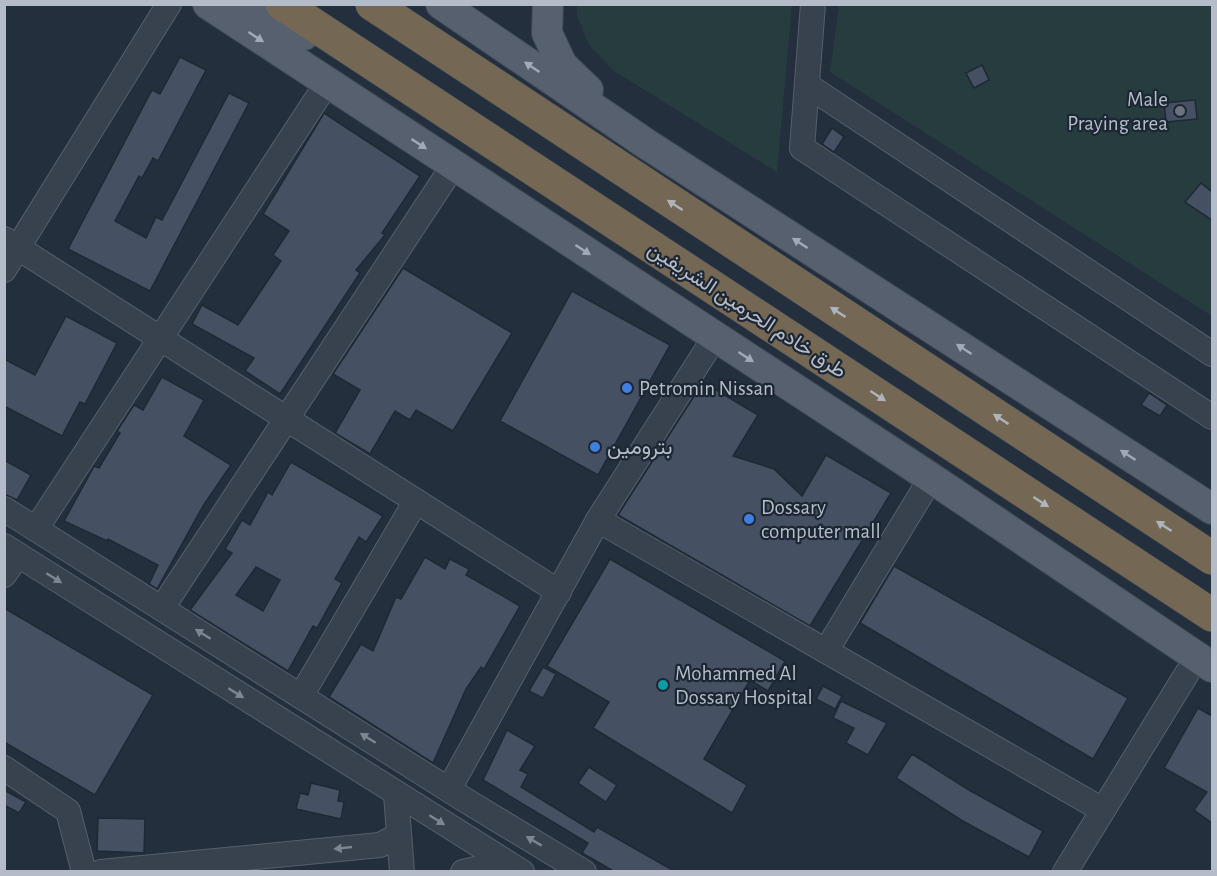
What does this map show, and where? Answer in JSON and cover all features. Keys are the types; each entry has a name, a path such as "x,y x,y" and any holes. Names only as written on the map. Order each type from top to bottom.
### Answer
{"highway":[{"name":"طرق خادم الحرمين الشريفين","path":"282,4 1212,615"},
{"path":"372,4 1212,558"}],"main road":[{"path":"207,4 931,478 1207,663"},
{"path":"253,4 566,191"},
{"path":"441,4 645,143 1212,509"},
{"path":"548,4 547,33 562,65 645,143"}],"street":[{"path":"4,270 12,244 169,4"},
{"path":"813,4 802,148 1212,417"},
{"path":"36,529 327,83"},
{"path":"807,85 1212,354"},
{"path":"162,608 453,166"},
{"path":"12,244 559,592"},
{"path":"448,789 598,520 715,337"},
{"path":"826,651 931,478"},
{"path":"301,696 416,501"},
{"path":"4,509 584,872"},
{"path":"598,520 1101,809"},
{"path":"4,575 11,551 514,867"},
{"path":"1065,872 1101,809 1207,663"},
{"path":"4,768 68,811 84,872"},
{"path":"396,794 402,872"},
{"path":"101,872 297,862 380,845 399,835"},
{"path":"463,872 514,867"}],"green space":[{"path":"577,5 792,5 777,172 614,71 589,45 577,15"},
{"path":"839,5 1212,5 1212,316 830,72"}],"building":[{"path":"180,57 206,70 158,161 153,158 142,178 139,176 115,221 146,238 156,217 162,220 229,93 249,103 150,291 68,249 152,90 160,94"},
{"path":"982,65 989,80 974,88 966,73"},
{"name":"Male Praying area","path":"1195,100 1197,119 1166,122 1164,103"},
{"path":"324,113 420,176 382,233 385,235 356,270 360,273 280,394 245,371 254,358 192,324 202,305 238,325 281,261 273,255 289,231 263,214"},
{"path":"832,128 844,137 834,152 822,144"},
{"path":"1201,183 1212,192 1212,220 1185,202"},
{"path":"403,268 512,333 453,431 416,410 410,420 395,411 370,454 335,433 360,390 333,374"},
{"path":"572,291 670,345 598,475 500,421"},
{"path":"66,316 117,343 85,404 80,402 62,436 4,406 4,359 35,375"},
{"path":"162,377 204,400 184,436 231,465 203,506 157,589 149,584 158,565 108,539 107,541 64,521 94,466 99,468 120,433 117,431 134,405 143,410"},
{"path":"703,382 758,415 733,456 774,469 802,496 826,455 891,493 810,626 618,515"},
{"path":"1149,393 1167,405 1160,416 1141,405"},
{"path":"4,460 31,475 17,500 4,494"},
{"path":"291,462 383,516 366,542 359,537 335,579 342,583 317,628 313,626 288,671 190,610 232,553 225,549 242,520 250,525 268,492 272,495","holes":["256,567 280,580 263,611 236,595"]},
{"path":"425,557 445,569 450,559 469,569 466,575 520,606 484,669 481,667 466,689 433,763 329,697 361,644 373,651 396,597 401,599"},
{"name":"Mohammed Al Dossary Hospital","path":"610,559 785,661 768,691 750,680 704,759 747,785 732,813 593,728 609,702 547,666"},
{"path":"894,566 1128,698 1093,759 860,623"},
{"path":"4,608 153,695 95,795 4,742"},
{"path":"543,667 556,674 543,698 529,691"},
{"path":"823,686 842,696 835,709 816,699"},
{"path":"841,701 887,723 868,755 846,743 854,728 833,718"},
{"path":"1198,708 1212,716 1212,823 1194,810 1207,792 1164,768"},
{"path":"507,730 535,746 520,770 528,774 521,787 594,832 597,827 676,872 615,872 582,853 588,843 483,780"},
{"path":"912,754 969,790 1043,831 1029,857 961,820 896,778"},
{"path":"589,767 617,785 606,802 578,783"},
{"path":"311,783 340,790 338,801 344,802 341,819 296,809 300,793 308,795"},
{"path":"4,790 26,802 19,813 4,805"},
{"path":"98,818 145,819 144,853 97,851"}],"place":[{"name":"Male Praying area","path":"1180,111"},
{"name":"Petromin Nissan","path":"627,388"},
{"name":"بترومين","path":"595,447"},
{"name":"Dossary computer mall","path":"749,519"},
{"name":"Mohammed Al Dossary Hospital","path":"663,685"}]}
